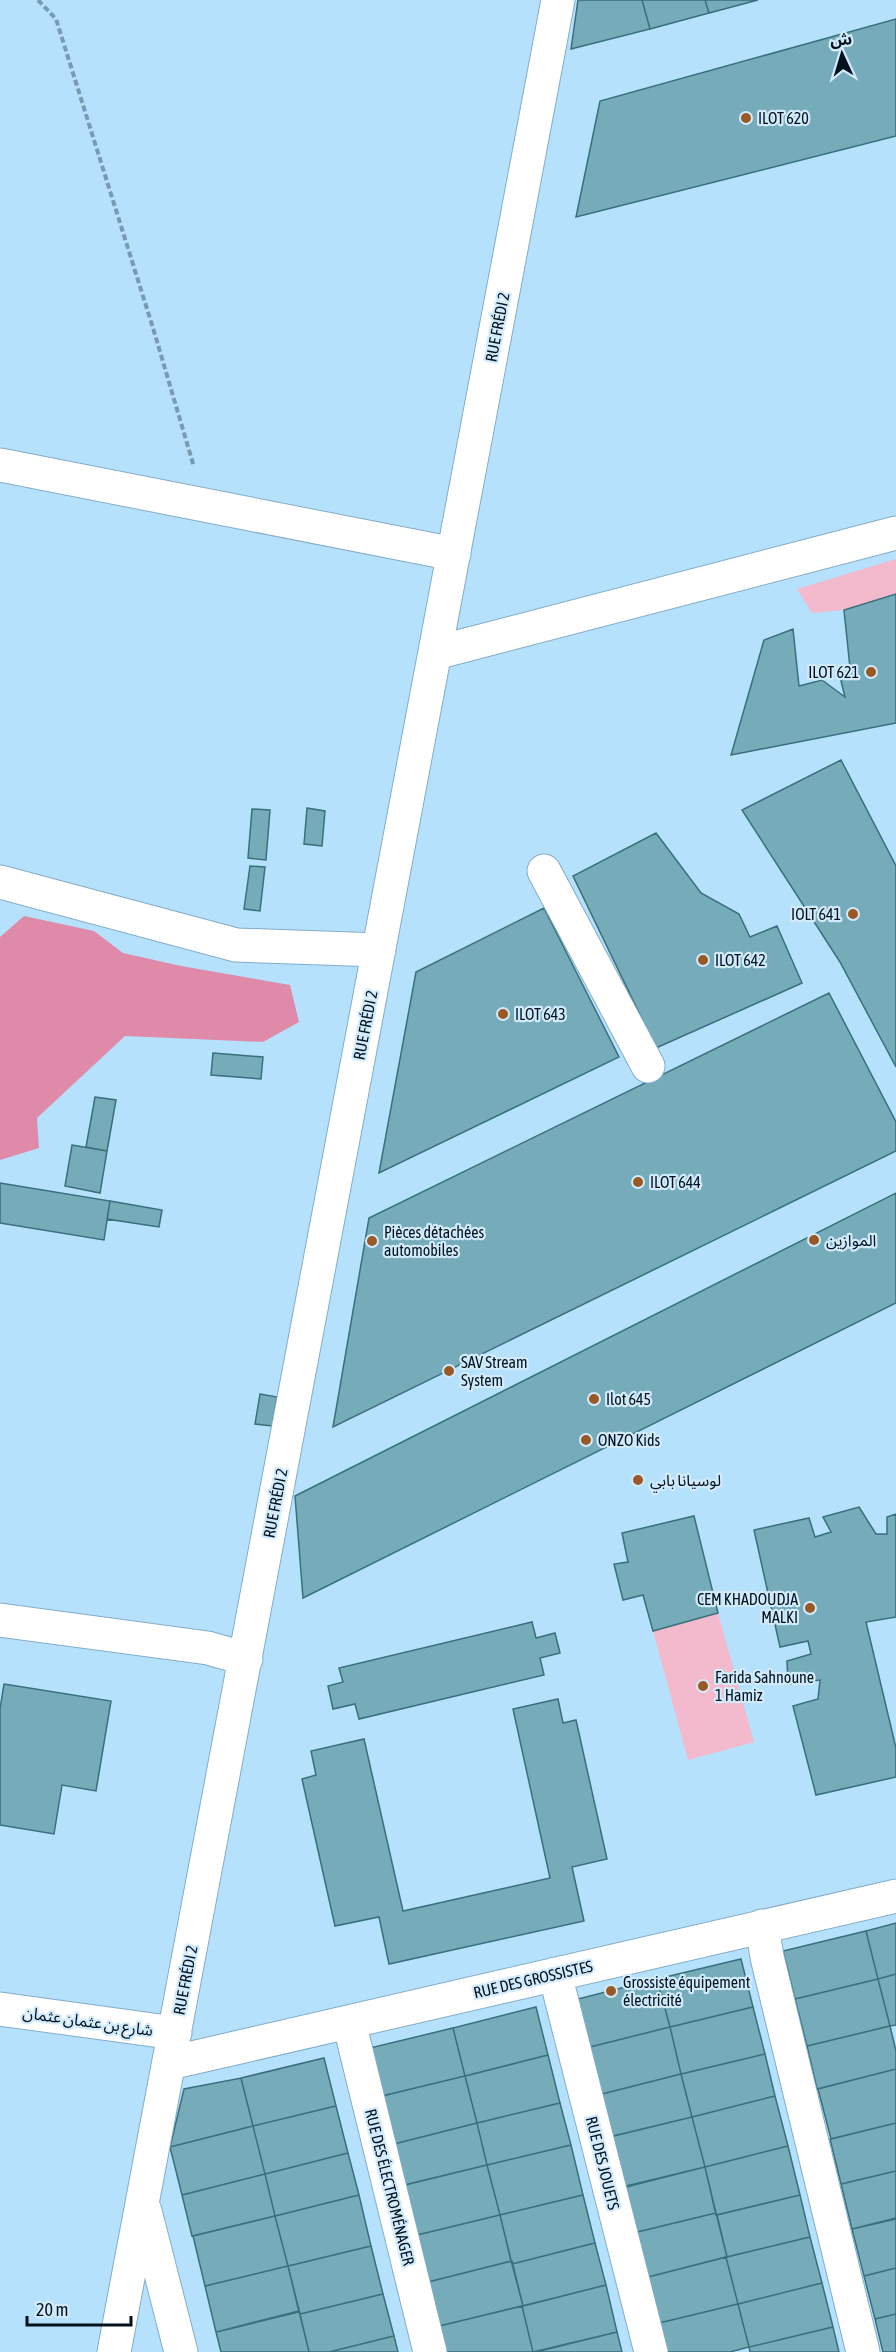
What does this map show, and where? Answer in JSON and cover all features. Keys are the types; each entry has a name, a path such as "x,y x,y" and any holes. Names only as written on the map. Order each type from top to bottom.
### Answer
{"street":[{"name":"RUE FRÉDI 2","path":"114,2352 558,0"},
{"path":"0,465 454,554"},
{"path":"435,653 896,533"},
{"path":"544,871 648,1066"},
{"path":"0,882 236,945 379,951"},
{"path":"0,1620 208,1648 246,1659"},
{"name":"RUE DES GROSSISTES","path":"173,2048 349,2022 896,1896"},
{"path":"762,1926 767,1957 863,2352"},
{"name":"RUE DES JOUETS","path":"555,1974 651,2352"},
{"name":"شارع بن عثمان عثمان","path":"0,2009 173,2048"},
{"name":"RUE DES ÉLECTROMÉNAGER","path":"349,2022 430,2352"},
{"path":"143,2202 181,2352"}],"path":[{"path":"38,0 56,20 153,328 205,505"}],"shaded area":[{"path":"896,559 896,594 844,610 812,613 797,589"},
{"path":"24,916 94,931 123,953 181,966 290,985 299,1022 263,1042 125,1036 37,1118 39,1148 0,1160 0,937"},
{"name":"Farida Sahnoune 1 Hamiz","path":"718,1613 754,1742 688,1760 653,1631"}],"building":[{"path":"578,0 642,0 650,29 571,49"},
{"path":"642,0 705,0 709,13 650,29"},
{"path":"705,0 758,0 709,13"},
{"name":"ILOT 620","path":"896,19 896,136 576,217 600,101"},
{"name":"ILOT 621","path":"896,594 896,723 731,755 764,640 793,629 799,686 822,680 845,697 840,677 850,668 844,610"},
{"name":"IOLT 641","path":"841,760 896,866 896,1067 840,962 742,810"},
{"path":"307,808 325,811 322,846 304,844"},
{"path":"252,809 270,810 266,860 248,858"},
{"name":"ILOT 642","path":"656,833 701,893 739,914 750,937 777,926 802,983 656,1048 573,876"},
{"path":"250,866 265,867 260,911 244,909"},
{"name":"ILOT 643","path":"544,908 619,1057 379,1173 416,972"},
{"name":"ILOT 644","path":"829,993 896,1122 896,1151 333,1427 369,1218"},
{"path":"213,1053 263,1057 261,1079 211,1075"},
{"path":"95,1097 116,1100 107,1151 86,1147"},
{"path":"72,1145 107,1151 100,1193 65,1186"},
{"path":"0,1183 110,1201 104,1240 0,1223"},
{"name":"Ilot 645","path":"896,1193 896,1303 303,1598 295,1496"},
{"path":"110,1201 162,1210 159,1227 107,1219"},
{"path":"260,1394 277,1397 272,1426 255,1424"},
{"path":"859,1507 876,1534 887,1534 887,1517 896,1514 896,1617 866,1622 896,1748 896,1777 816,1795 793,1706 818,1699 820,1680 788,1684 787,1661 811,1654 808,1641 780,1647 754,1530 809,1518 815,1537 831,1532 823,1517"},
{"path":"694,1516 718,1613 653,1631 643,1595 623,1600 614,1564 628,1562 622,1533"},
{"path":"532,1622 536,1638 555,1633 560,1653 540,1658 544,1675 359,1719 355,1704 333,1709 328,1686 343,1682 339,1668"},
{"path":"4,1684 111,1701 96,1791 62,1785 54,1834 0,1825 0,1709"},
{"path":"558,1699 563,1723 576,1720 607,1859 572,1867 584,1921 389,1964 379,1917 335,1926 302,1779 316,1775 311,1751 364,1739 403,1911 550,1878 513,1709"},
{"path":"896,1923 896,1974 878,1979 866,1931"},
{"path":"866,1931 878,1979 795,1999 783,1951"},
{"path":"741,1959 753,2007 670,2027 657,1979"},
{"path":"896,1974 896,2025 890,2026 878,1979"},
{"path":"657,1979 670,2027 586,2048 574,2000"},
{"path":"878,1979 890,2026 807,2046 795,1999"},
{"path":"536,2007 548,2055 465,2076 453,2028"},
{"path":"753,2007 765,2054 681,2074 670,2027"},
{"path":"890,2026 896,2051 896,2069 817,2089 807,2046"},
{"path":"670,2027 681,2074 598,2095 586,2048"},
{"path":"453,2028 465,2076 382,2096 370,2048"},
{"path":"765,2054 775,2096 692,2117 681,2074"},
{"path":"548,2055 560,2103 477,2123 465,2076"},
{"path":"324,2058 336,2106 253,2126 241,2078"},
{"path":"896,2069 896,2123 831,2139 818,2089"},
{"path":"681,2074 692,2117 609,2137 598,2095"},
{"path":"465,2076 477,2123 394,2144 382,2096"},
{"path":"241,2078 253,2126 170,2147 184,2089"},
{"path":"775,2096 788,2146 705,2167 692,2117"},
{"path":"560,2103 571,2145 487,2165 477,2123"},
{"path":"336,2106 348,2153 265,2174 253,2126"},
{"path":"692,2117 705,2167 622,2187 610,2137"},
{"path":"477,2123 487,2165 404,2185 394,2144"},
{"path":"896,2123 896,2171 841,2184 830,2139"},
{"path":"253,2126 265,2174 182,2195 170,2147"},
{"path":"571,2145 583,2195 500,2215 487,2165"},
{"path":"788,2146 800,2195 716,2215 705,2167"},
{"path":"348,2153 359,2195 275,2216 265,2174"},
{"path":"487,2165 500,2215 417,2235 405,2185"},
{"path":"705,2167 716,2213 633,2233 622,2188"},
{"path":"896,2171 896,2218 852,2229 841,2184"},
{"path":"265,2174 275,2216 192,2236 182,2195"},
{"path":"359,2195 371,2246 288,2266 275,2216"},
{"path":"583,2195 595,2243 512,2264 500,2215"},
{"path":"800,2195 810,2237 727,2257 717,2215"},
{"path":"716,2213 727,2257 644,2278 633,2233"},
{"path":"500,2215 511,2261 428,2282 417,2235"},
{"path":"275,2216 288,2266 205,2286 193,2236"},
{"path":"896,2219 896,2268 864,2276 852,2229"},
{"path":"810,2237 822,2283 738,2304 726,2257"},
{"path":"595,2243 606,2285 523,2306 512,2264"},
{"path":"371,2246 383,2294 300,2314 288,2266"},
{"path":"726,2257 738,2304 655,2324 644,2278"},
{"path":"512,2261 523,2306 439,2326 428,2282"},
{"path":"288,2266 299,2312 216,2332 205,2286"},
{"path":"896,2268 896,2314 875,2319 864,2276"},
{"path":"822,2283 833,2327 749,2347 738,2304"},
{"path":"606,2285 617,2332 533,2352 522,2306"},
{"path":"383,2294 394,2336 329,2352 309,2352 300,2314"},
{"path":"738,2304 749,2347 730,2352 662,2352 655,2324"},
{"path":"522,2306 533,2352 446,2352 439,2326"},
{"path":"299,2311 309,2352 221,2352 216,2332"},
{"path":"896,2314 896,2352 883,2352 875,2319"},
{"path":"833,2327 839,2352 750,2352 749,2347"},
{"path":"617,2332 622,2352 536,2352"},
{"path":"394,2336 398,2352 329,2352"}],"place":[{"name":"ILOT 620","path":"746,118"},
{"name":"ILOT 621","path":"871,672"},
{"name":"IOLT 641","path":"853,914"},
{"name":"ILOT 642","path":"703,960"},
{"name":"ILOT 643","path":"503,1014"},
{"name":"ILOT 644","path":"638,1182"},
{"name":"الموازين","path":"814,1240"},
{"name":"Pièces détachées automobiles","path":"372,1241"},
{"name":"SAV Stream System","path":"449,1371"},
{"name":"Ilot 645","path":"594,1399"},
{"name":"ONZO Kids","path":"586,1440"},
{"name":"لوسيانا بابي","path":"638,1480"},
{"name":"CEM KHADOUDJA MALKI","path":"810,1608"},
{"name":"Farida Sahnoune 1 Hamiz","path":"703,1686"},
{"name":"Grossiste équipement électricité","path":"611,1991"}]}
